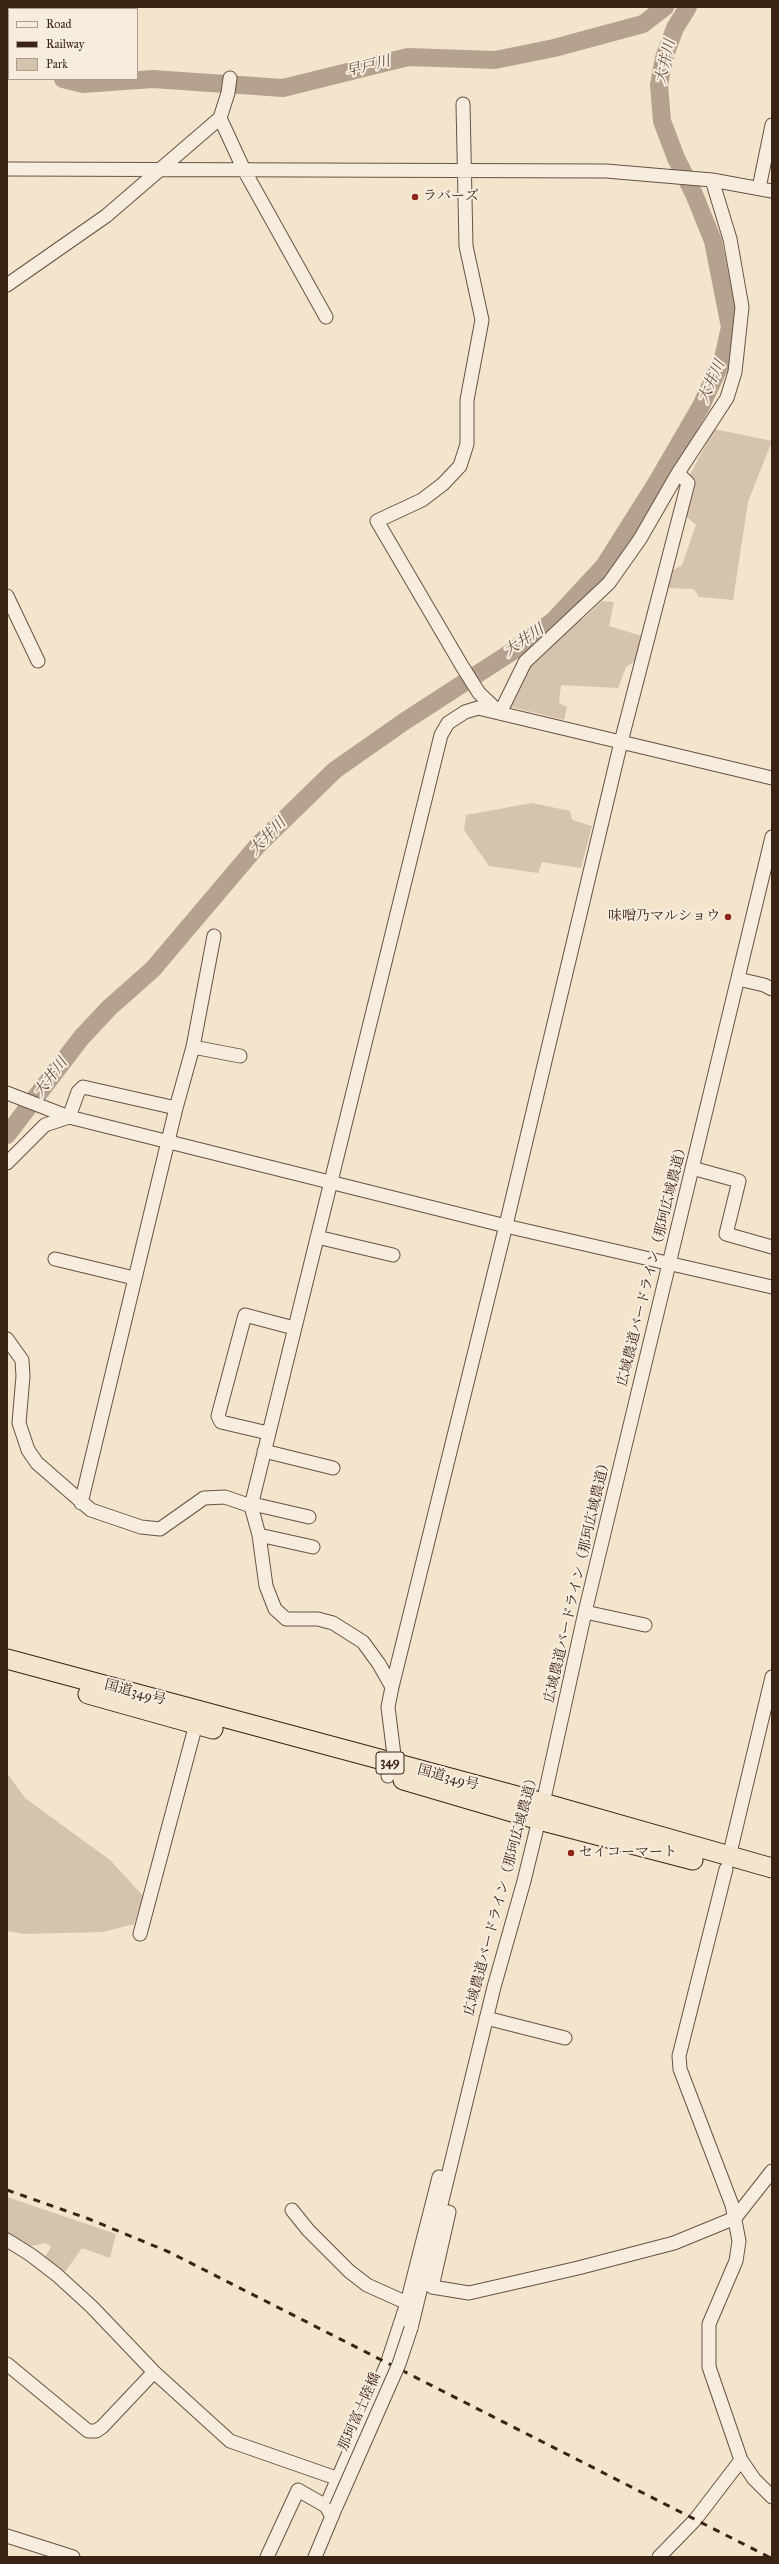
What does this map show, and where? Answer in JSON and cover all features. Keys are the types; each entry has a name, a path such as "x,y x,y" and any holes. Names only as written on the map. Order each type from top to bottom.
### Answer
{"highway":[{"name":"国道349号","path":"7,1659 390,1770 727,1863 772,1881"},
{"name":"国道349号","path":"7,1672 196,1724 390,1770"},
{"name":"国道349号","path":"727,1863 772,1868"}],"street":[{"path":"7,285 106,216 220,118 228,93 230,78"},
{"path":"463,104 466,246 482,320 467,400 467,444 460,466 443,484 422,500 378,521 479,693 500,713"},
{"path":"220,118 244,170 326,317"},
{"path":"759,188 772,124"},
{"path":"7,169 598,170 712,180 772,191"},
{"path":"500,713 525,662 609,583 640,538 678,472 727,398 735,372 740,340 741,299 730,239 712,180"},
{"path":"390,1770 394,1755 388,1707 392,1687 506,1225 621,742 688,483 678,472"},
{"path":"7,596 38,661"},
{"path":"392,1687 379,1664 363,1642 333,1623 318,1619 286,1618 275,1609 266,1586 259,1535 250,1506 441,735 448,723 465,712 478,708 772,778"},
{"name":"広域農道バードライン（那珂広域農道）","path":"411,2328 455,2145 458,2115 486,2018 541,1812 585,1612 772,837"},
{"path":"80,1503 134,1278 192,1047 214,936"},
{"path":"738,979 764,985 772,989"},
{"path":"192,1047 240,1056"},
{"path":"69,1117 78,1092 83,1087 176,1108"},
{"path":"12,1096 69,1117 506,1225 772,1288"},
{"path":"7,1163 44,1125 69,1117"},
{"path":"692,1168 739,1181 726,1234 772,1246"},
{"path":"317,1237 393,1255"},
{"path":"55,1259 134,1278"},
{"path":"268,1433 222,1422 218,1416 244,1315 294,1328"},
{"path":"7,1339 22,1360 24,1376 18,1423 28,1450 37,1463 80,1503 91,1510 141,1527 160,1529 204,1498 225,1497 250,1506 257,1505 309,1517"},
{"path":"264,1451 333,1468"},
{"path":"259,1535 313,1547"},
{"path":"585,1612 645,1624"},
{"path":"772,1677 679,2056 680,2069 712,2149 735,2218 739,2241 736,2261 712,2312 708,2344 709,2367 713,2383 741,2460 754,2479 772,2497"},
{"path":"140,1934 196,1724"},
{"path":"486,2018 565,2038"},
{"path":"458,2115 467,2129 432,2287 469,2293 578,2268 674,2243 735,2218 772,2170"},
{"path":"315,2557 331,2510 336,2478 387,2364 407,2303 458,2115"},
{"path":"292,2210 308,2230 349,2271 367,2285 407,2303"},
{"path":"7,2240 32,2254 57,2275 92,2307 154,2372 230,2441 336,2478"},
{"name":"那珂富士陸橋","path":"331,2510 399,2364 411,2328"},
{"path":"400,2380 407,2364"},
{"path":"7,2365 88,2432 96,2431 102,2427 154,2372"},
{"path":"659,2557 695,2520 741,2460"},
{"path":"267,2557 298,2490 331,2510"},
{"path":"7,2536 73,2557"}],"green space":[{"path":"714,429 772,441 748,502 733,600 699,597 694,589 667,588 672,571 682,565 696,525 686,516 681,492"},
{"path":"602,601 614,602 609,626 642,636 638,659 626,667 618,688 561,685 559,703 567,707 564,720 507,706 527,665 575,619 583,619"},
{"path":"532,803 570,811 572,820 592,826 581,868 542,862 538,873 489,866 464,830 466,815"},
{"path":"7,1773 25,1798 110,1860 143,1896 134,1924 103,1932 25,1934 7,1931"},
{"path":"7,2197 116,2234 110,2258 82,2248 65,2272 45,2257 51,2247 46,2243 31,2246 7,2235"}],"waterway":[{"name":"早戸川","path":"67,80 83,84 153,79 283,88 408,57 495,60 554,48 643,24 665,7"},
{"name":"大井川","path":"7,1135 81,1038 109,1008 153,969 258,845 335,770 405,721 510,653 553,621 604,566 657,482 701,406 723,359 730,327 713,241 694,194 676,158 662,121 659,85 664,58 675,28 688,7"}],"railway":[{"path":"7,2190 89,2219 169,2252 769,2557"}],"place":[{"name":"ラバーズ","path":"415,197"},
{"name":"味噌乃マルショウ","path":"728,917"},
{"name":"セイコーマート","path":"571,1853"}]}
